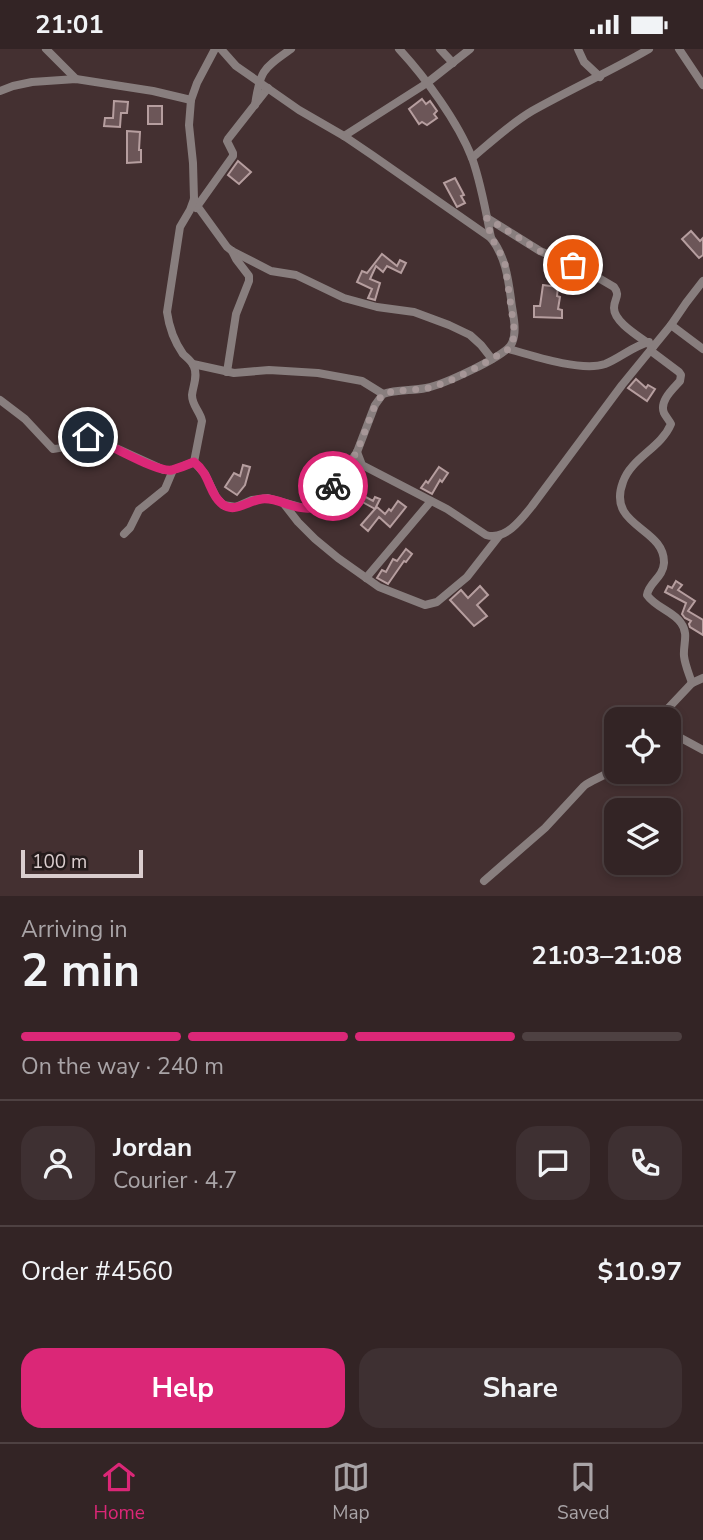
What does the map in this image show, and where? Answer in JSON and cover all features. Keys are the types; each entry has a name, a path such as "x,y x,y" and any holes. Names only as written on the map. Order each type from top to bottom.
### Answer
{"street":[{"path":"46,49 76,79"},
{"path":"215,49 191,100 189,125 194,205 227,247 271,271 296,275 344,298 377,307 414,312 449,325 470,335 492,359"},
{"path":"194,462 205,474 223,505 236,507 268,498 304,508 318,505 326,498 357,452 375,405 383,394 403,389 427,388 445,382 509,349 515,335 502,254 491,238 344,136 299,110 236,66 221,49"},
{"path":"255,105 262,72 291,49"},
{"path":"399,49 426,83 472,158 491,238"},
{"path":"440,49 453,63"},
{"path":"344,136 426,83 470,49"},
{"path":"578,49 584,62 600,77"},
{"path":"472,158 516,121 649,49"},
{"path":"679,49 703,85"},
{"path":"0,91 32,82 76,79 191,100"},
{"path":"268,88 228,139 233,156 180,227 167,311 175,341 197,367 245,373 279,370 318,373 362,381 383,394"},
{"path":"487,218 540,251 584,270 617,289 613,306 616,316 626,327 652,345 679,372 680,381 663,404 670,427 657,444 628,471 623,481 620,502 628,517 650,536 663,554 662,573 649,588 647,595 652,603 678,619 683,626 686,638 684,658 692,683"},
{"path":"227,372 236,314 249,282 249,275 232,251"},
{"path":"284,504 315,539 379,587 425,605 438,602 467,577 499,536 533,506 652,345 671,325 703,281"},
{"path":"671,325 703,349"},
{"path":"509,349 574,366 589,367 607,363 652,345"},
{"path":"194,462 202,421 192,398 197,367"},
{"path":"0,400 25,419 53,449 64,448 88,437 164,470 173,470 194,462"},
{"path":"357,452 362,465"},
{"path":"345,468 362,465 431,501 486,535 499,536"},
{"path":"124,534 139,510 165,489 173,470"},
{"path":"366,578 431,501"},
{"path":"669,707 692,683 703,678"},
{"path":"681,737 703,750"},
{"path":"484,881 545,828 584,786 604,775"}],"building":[{"path":"422,99 426,104 430,101 437,111 434,114 437,118 427,125 422,122 419,124 409,109"},
{"path":"114,101 128,102 127,113 121,113 120,127 104,126 105,118 113,118"},
{"path":"148,106 162,106 162,124 148,124"},
{"path":"127,131 140,132 141,162 127,163"},
{"path":"238,161 251,172 239,184 228,175"},
{"path":"455,178 465,203 457,207 444,183"},
{"path":"691,231 700,241 703,238 703,255 699,258 682,239"},
{"path":"382,254 397,266 400,260 406,263 401,273 387,266 383,272 376,266 370,279 380,283 375,300 368,298 372,289 357,282 362,271 367,273"},
{"path":"543,285 558,287 558,309 562,310 562,318 534,317 534,306 540,306"},
{"path":"636,379 646,388 648,385 655,389 647,401 628,388"},
{"path":"243,465 250,467 245,485 237,495 225,487 234,473 240,476"},
{"path":"439,467 448,473 442,482 440,480 432,494 421,488"},
{"path":"360,494 373,501 375,497 380,499 375,509 357,499"},
{"path":"398,501 406,507 390,527 379,517 368,531 361,525 377,507 385,514 389,509 391,511"},
{"path":"406,549 412,554 388,584 377,578 382,570 386,572 393,559 397,561"},
{"path":"676,581 682,585 678,590 695,601 688,611 703,620 703,635 690,627 691,621 682,614 686,603 665,592 668,586 672,588"},
{"path":"480,586 488,595 477,605 487,616 474,626 450,600 461,590 468,598"}],"way so far":[{"path":"333,486 357,452 375,405 383,394 403,389 427,388 445,382 509,349 515,335 507,275 502,254 491,238 487,218 540,251 573,265"}],"route":[{"path":"88,437 164,470 173,470 194,462 205,474 220,502 229,507 268,498 284,504 311,507 326,498 333,486"}]}
